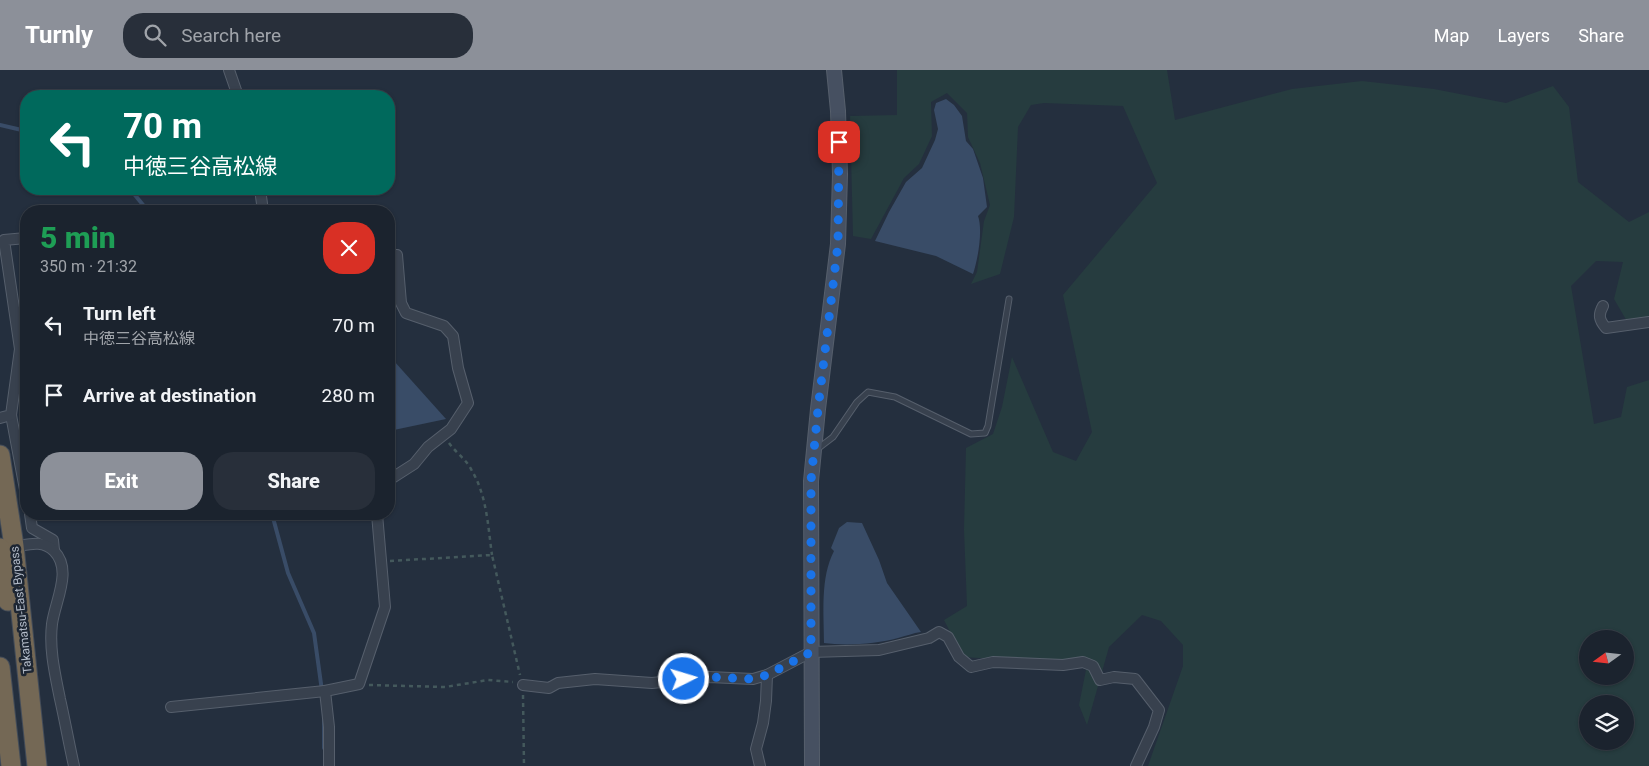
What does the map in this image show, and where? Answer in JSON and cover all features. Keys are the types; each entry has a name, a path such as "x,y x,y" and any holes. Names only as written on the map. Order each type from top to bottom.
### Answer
{"highway":[{"name":"Takamatsu-East Bypass","path":"0,455 5,547 25,644 37,766"},
{"path":"5,547 26,766"},
{"path":"25,644 48,766"},
{"path":"0,667 11,766"}],"main road":[{"path":"812,766 811,481 838,244 840,174 838,111 834,70"}],"street":[{"path":"229,70 236,90"},
{"path":"20,239 4,240 20,331"},
{"path":"395,255 397,255 401,303 406,313 444,326 453,336 458,368 468,403 451,429 428,446 414,464 395,476"},
{"path":"1603,306 1599,314 1600,321 1606,328 1649,322"},
{"path":"20,365 11,415 20,463"},
{"path":"0,418 11,415"},
{"path":"31,520 32,528 53,540 54,550 63,566 60,592 52,624 52,658 74,766"},
{"path":"171,707 324,691 359,684 385,607 378,520"},
{"path":"5,547 30,543 40,544 54,550"},
{"path":"522,684 537,688 549,688 558,683 595,679 652,683 709,677 752,679 767,675 811,652 879,650 929,638 939,632 948,637 959,657 971,667 993,662 1063,664 1084,662 1093,666 1100,680 1114,677 1134,679 1159,710 1154,727 1136,766"},
{"path":"760,766 756,750 766,701 767,675"},
{"path":"324,691 329,727 329,766"}],"lane":[{"path":"814,451 833,437 857,402 868,392 895,397 972,434 985,433 988,426 1010,299"}],"path":[{"path":"443,435 472,469 480,487 486,509 492,555 522,684 524,766"},
{"path":"381,562 492,555"},
{"path":"359,684 445,687 488,680 522,684"}],"green space":[{"path":"897,70 1167,70 1175,120 1292,89 1362,81 1434,89 1506,103 1553,86 1569,107 1578,182 1629,222 1649,212 1649,318 1628,323 1614,299 1623,262 1596,261 1571,286 1594,424 1621,417 1627,387 1649,380 1649,766 1148,766 1183,666 1183,645 1161,621 1142,615 1109,647 1087,725 1079,705 1087,665 963,657 944,620 967,606 964,530 966,448 993,434 1002,407 1012,357 1053,452 1076,461 1092,432 1063,295 1157,183 1123,106 1044,103 1031,105 1018,127 1014,217 1000,274 971,284 977,272 984,221 990,205 980,163 968,137 967,113 947,93 931,102 932,136 919,164 904,178 871,239 853,236 850,116 897,115"}],"water":[{"path":"946,99 954,105 962,116 966,141 973,149 983,178 987,207 978,216 980,229 979,245 973,274 936,256 875,241 906,182 922,168 938,129 934,110 936,103"},
{"path":"395,362 446,419 395,430"},
{"path":"847,522 862,523 887,583 921,632 871,643 824,643 824,596 827,573 834,551 831,548 839,528"}],"waterway":[{"path":"0,125 20,130"},
{"path":"135,195 143,205"},
{"path":"274,520 288,573 314,633 322,691"},
{"path":"324,720 324,748"}],"route":[{"path":"684,679 709,677 752,679 767,675 811,652 811,481 838,244 839,142"}]}
